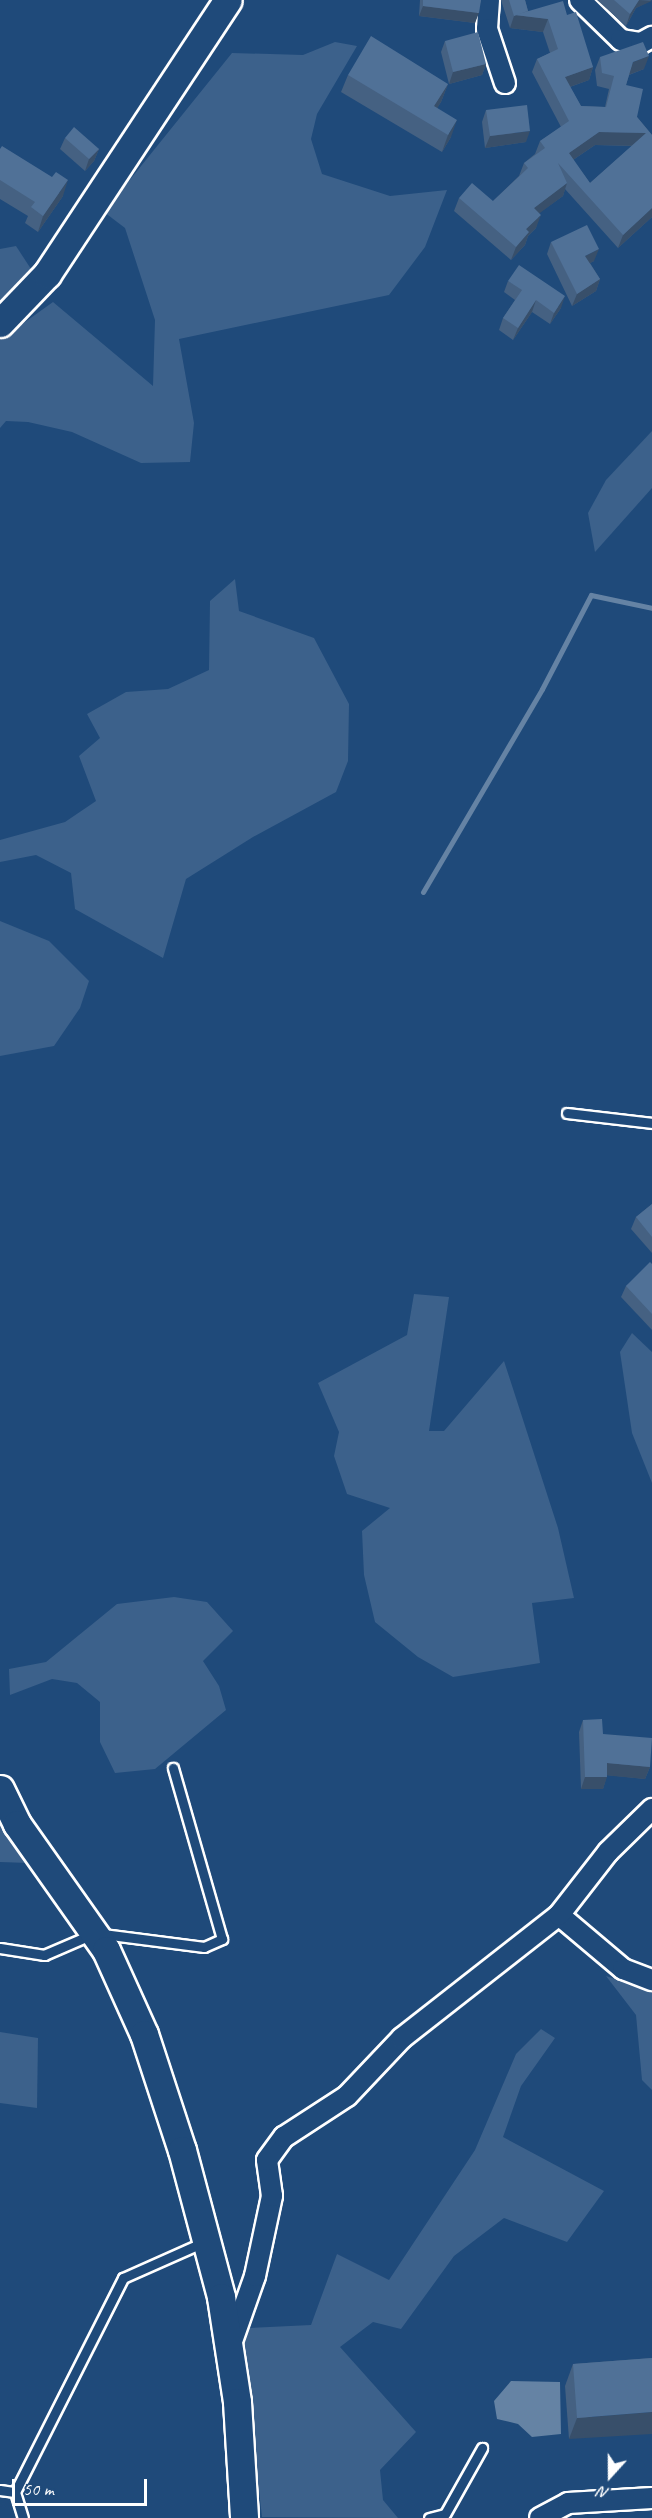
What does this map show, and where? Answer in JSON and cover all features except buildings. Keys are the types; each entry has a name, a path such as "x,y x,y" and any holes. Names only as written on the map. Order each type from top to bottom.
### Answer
{"street":[{"path":"0,323 46,274 228,0"},
{"path":"489,0 487,29 505,83"},
{"path":"579,0 621,40 641,43 652,37"},
{"path":"0,1790 17,1824 95,1933 144,2034 221,2297 227,2355 237,2402 244,2518"},
{"path":"227,2355 255,2276 272,2196 267,2160 284,2137 347,2096 402,2037 559,1915 608,1852 652,1809"},
{"path":"559,1915 623,1969 652,1980"},
{"path":"540,2518 568,2503 652,2498"}],"lane":[{"path":"567,1113 652,1123"},
{"path":"0,1948 44,1955 95,1933 204,1947 222,1939 173,1768"},
{"path":"23,2518 15,2492 123,2278 206,2241"},
{"path":"429,2518 445,2514 483,2448"},
{"path":"0,2490 15,2492"}],"shaded area":[{"path":"335,42 357,46 317,114 311,139 322,174 390,196 447,190 425,247 389,295 179,339 194,423 190,462 141,463 72,432 28,422 6,421 0,428 0,340 53,302 153,386 155,320 125,228 104,212 232,53 303,55"},
{"path":"16,246 31,269 0,304 0,249"},
{"path":"652,431 652,488 595,552 588,513 606,480"},
{"path":"235,579 239,611 314,638 349,704 348,761 336,792 253,837 186,879 163,958 75,909 71,873 36,855 0,862 0,840 65,822 96,801 79,756 100,738 87,714 126,692 168,689 209,670 210,601"},
{"path":"0,921 49,941 89,981 80,1008 54,1046 0,1056"},
{"path":"414,1294 449,1297 429,1431 444,1431 504,1361 558,1528 574,1598 532,1603 540,1663 453,1677 418,1657 375,1622 364,1575 362,1531 390,1508 347,1494 334,1456 339,1432 318,1383 407,1335"},
{"path":"632,1333 652,1352 652,1483 632,1433 620,1352"},
{"path":"174,1597 207,1602 233,1631 203,1661 219,1686 226,1710 155,1769 115,1773 100,1742 100,1702 77,1683 52,1679 10,1695 9,1669 46,1662 117,1604"},
{"path":"0,1810 29,1863 0,1862"},
{"path":"606,1976 652,1991 652,2090 642,2080 636,2015"},
{"path":"541,2029 555,2038 521,2086 503,2137 604,2191 567,2242 504,2218 454,2256 401,2329 373,2322 340,2347 416,2432 380,2470 383,2500 398,2518 262,2517 242,2342 249,2328 311,2325 337,2254 389,2280 475,2150 516,2054"},
{"path":"0,2032 38,2038 37,2108 0,2103"},
{"path":"511,2381 560,2382 561,2434 532,2437 518,2424 497,2419 494,2401"}],"waterway":[{"path":"423,892 542,689 591,595 652,608"}]}
